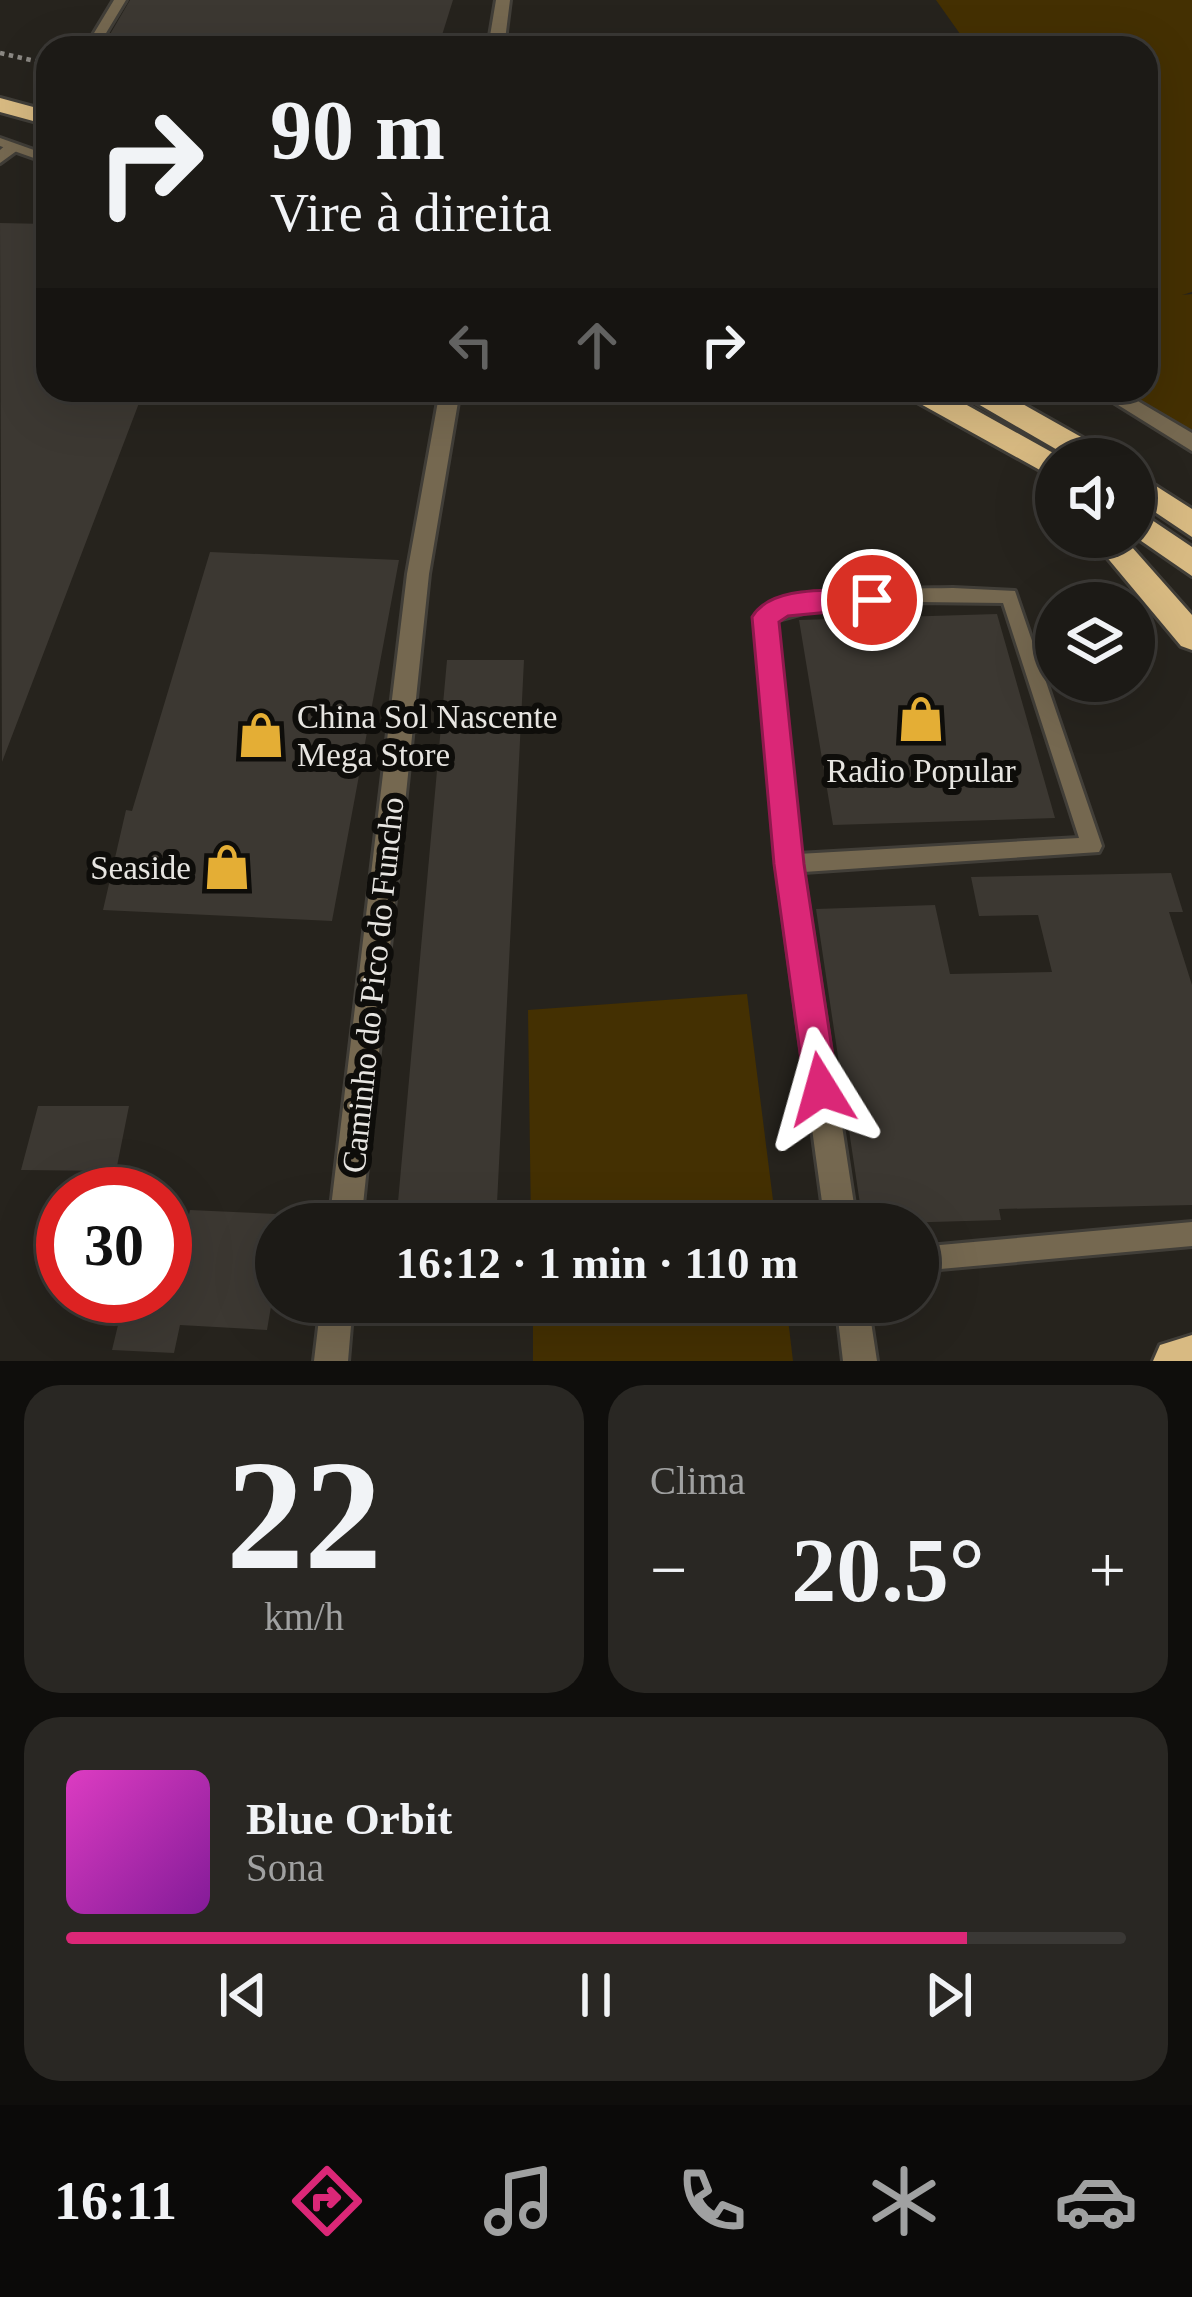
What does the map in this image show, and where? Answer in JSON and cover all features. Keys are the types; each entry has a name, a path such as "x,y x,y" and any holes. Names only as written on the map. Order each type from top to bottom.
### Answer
{"highway":[{"path":"0,83 36,93"},
{"path":"0,105 36,115"},
{"path":"941,402 1035,455"},
{"path":"997,402 1059,438"},
{"path":"1010,439 1035,466"},
{"path":"1155,491 1192,504"},
{"path":"1155,499 1192,525"},
{"path":"1155,536 1192,564"},
{"path":"1124,558 1192,637"},
{"path":"1177,1361 1192,1358"}],"street":[{"path":"498,36 503,0"},
{"name":"Caminho do Pico do Funcho","path":"347,1203 418,574 448,402"},
{"path":"1125,402 1192,443"},
{"path":"789,864 838,1203"},
{"path":"332,1361 335,1323"},
{"path":"855,1323 860,1361"}],"lane":[{"path":"98,36 120,0"},
{"path":"5,149 36,156"},
{"path":"1009,596 1093,846 789,864 765,617 784,606 836,601 1009,596"},
{"path":"939,1257 1192,1234"}],"path":[{"path":"0,53 36,61"}],"shaded area":[{"path":"936,0 1192,0 1192,292 1182,295 1192,294 1192,436 1137,402 1158,402 1158,36 962,36"},
{"path":"747,994 773,1203 531,1203 528,1010"},
{"path":"533,1323 788,1323 793,1361 533,1361"}],"building":[{"path":"130,0 453,0 442,36 109,36"},
{"path":"0,223 36,224 36,402 139,402 2,762"},
{"name":"China Sol Nascente Mega Store","path":"210,552 399,560 332,921 103,910 126,810 132,811"},
{"name":"Radio Popular","path":"997,614 1055,818 833,825 799,620"},
{"path":"447,660 524,660 497,1203 398,1203"},
{"path":"1171,873 1183,912 1169,912 1192,985 1192,1205 999,1209 1001,1220 939,1222 939,1203 860,1203 816,909 935,905 950,974 1052,972 1038,915 979,916 971,877"},
{"path":"38,1106 129,1106 117,1167 21,1170"},
{"path":"192,1210 255,1213 255,1323 268,1323 267,1330 180,1325 174,1353 112,1350 118,1323 192,1323"}],"place":[{"name":"Radio Popular","path":"921,719"},
{"name":"China Sol Nascente Mega Store","path":"261,735"},
{"name":"Seaside","path":"227,867"}],"route":[{"path":"821,1089 789,864 765,617 784,606 872,600"}]}
